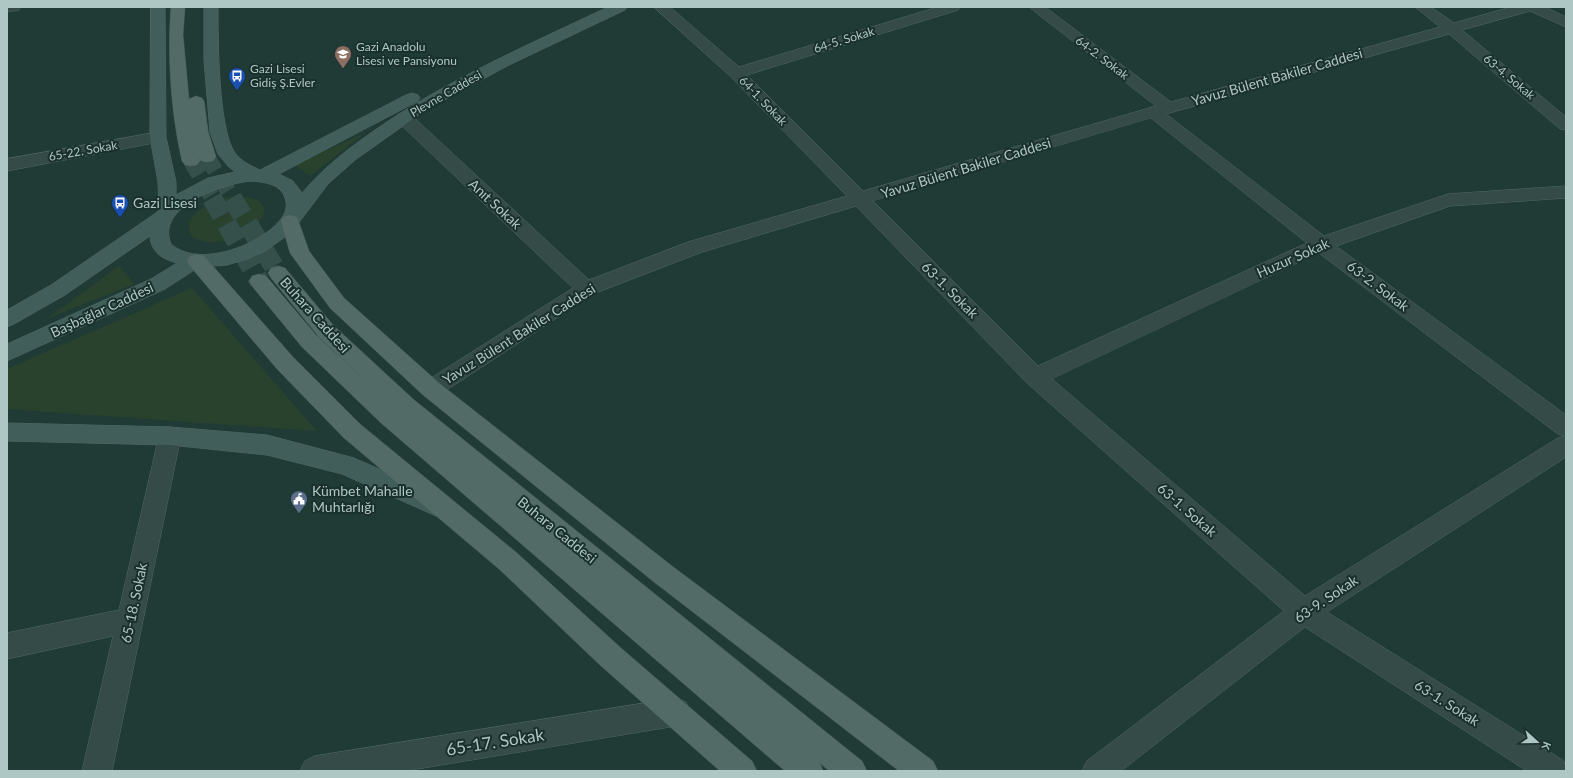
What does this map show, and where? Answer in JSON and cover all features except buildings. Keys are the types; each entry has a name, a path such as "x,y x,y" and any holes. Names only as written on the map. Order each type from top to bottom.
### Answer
{"main road":[{"path":"158,7 158,137 167,182 165,215 160,226 158,238 164,249 177,257 196,261 285,363 352,431 508,561 611,657 742,771"},
{"path":"178,7 176,35 184,133 191,161"},
{"path":"191,7 189,32 194,92 200,131 208,157"},
{"path":"211,7 210,45 217,130 223,147 231,159 244,170 261,176 280,180 291,189 296,200 292,218 300,253 337,303 431,389 663,574 923,771"},
{"name":"Plevne Caddesi","path":"261,176 492,56 596,7"},
{"name":"Plevne Caddesi","path":"196,261 218,260 240,254 261,245 277,234 327,175 350,156 418,108 504,62 620,7"},
{"path":"7,319 58,290 165,215 182,199 199,189 219,181 240,176 261,176"},
{"name":"Başbağlar Caddesi","path":"7,353 158,284 196,261"},
{"name":"Buhara Caddesi","path":"808,771 389,417 309,341 268,277 405,405 852,771"},
{"path":"7,432 170,436 267,445 346,465 446,509"}],"street":[{"path":"7,8 14,7"},
{"name":"64-1. Sokak","path":"661,7 736,73 860,200"},
{"name":"64-5. Sokak","path":"736,73 953,7"},
{"name":"64-2. Sokak","path":"1036,7 1161,110"},
{"name":"63-4. Sokak","path":"1422,7 1451,28 1566,125"},
{"name":"Yavuz Bülent Bakiler Caddesi","path":"431,389 586,289 695,247 860,200 1161,110 1527,7"},
{"path":"1534,7 1566,23"},
{"name":"63-2. Sokak","path":"1161,110 1321,244 1566,427"},
{"name":"Anıt Sokak","path":"404,118 586,289"},
{"name":"65-22. Sokak","path":"7,165 158,137"},
{"name":"Huzur Sokak","path":"1035,377 1321,244 1448,200 1566,192"},
{"name":"63-1. Sokak","path":"860,200 1035,377 1304,612 1554,771"},
{"name":"65-18. Sokak","path":"97,771 170,436"},
{"name":"63-9. Sokak","path":"1097,771 1304,612 1566,445"},
{"path":"7,646 130,620"},
{"name":"65-17. Sokak","path":"315,771 676,712"}],"green space":[{"path":"366,132 310,176 295,165"},
{"path":"232,196 252,198 262,204 264,209 263,215 254,227 238,237 220,242 202,241 191,235 189,231 190,222 198,211 212,203"},
{"path":"119,266 134,284 46,319"},
{"path":"192,288 317,431 7,409 7,369"}],"tunnel":[{"path":"207,157 233,199"},
{"path":"191,161 213,199"},
{"path":"212,198 259,281"},
{"path":"232,198 278,273"}],"place":[{"name":"Gazi Anadolu Lisesi ve Pansiyonu","path":"343,69"},
{"name":"Gazi Lisesi Gidiş Ş.Evler","path":"237,91"},
{"name":"Gazi Lisesi","path":"120,218"},
{"name":"Kümbet Mahalle Muhtarlığı","path":"299,514"}]}
